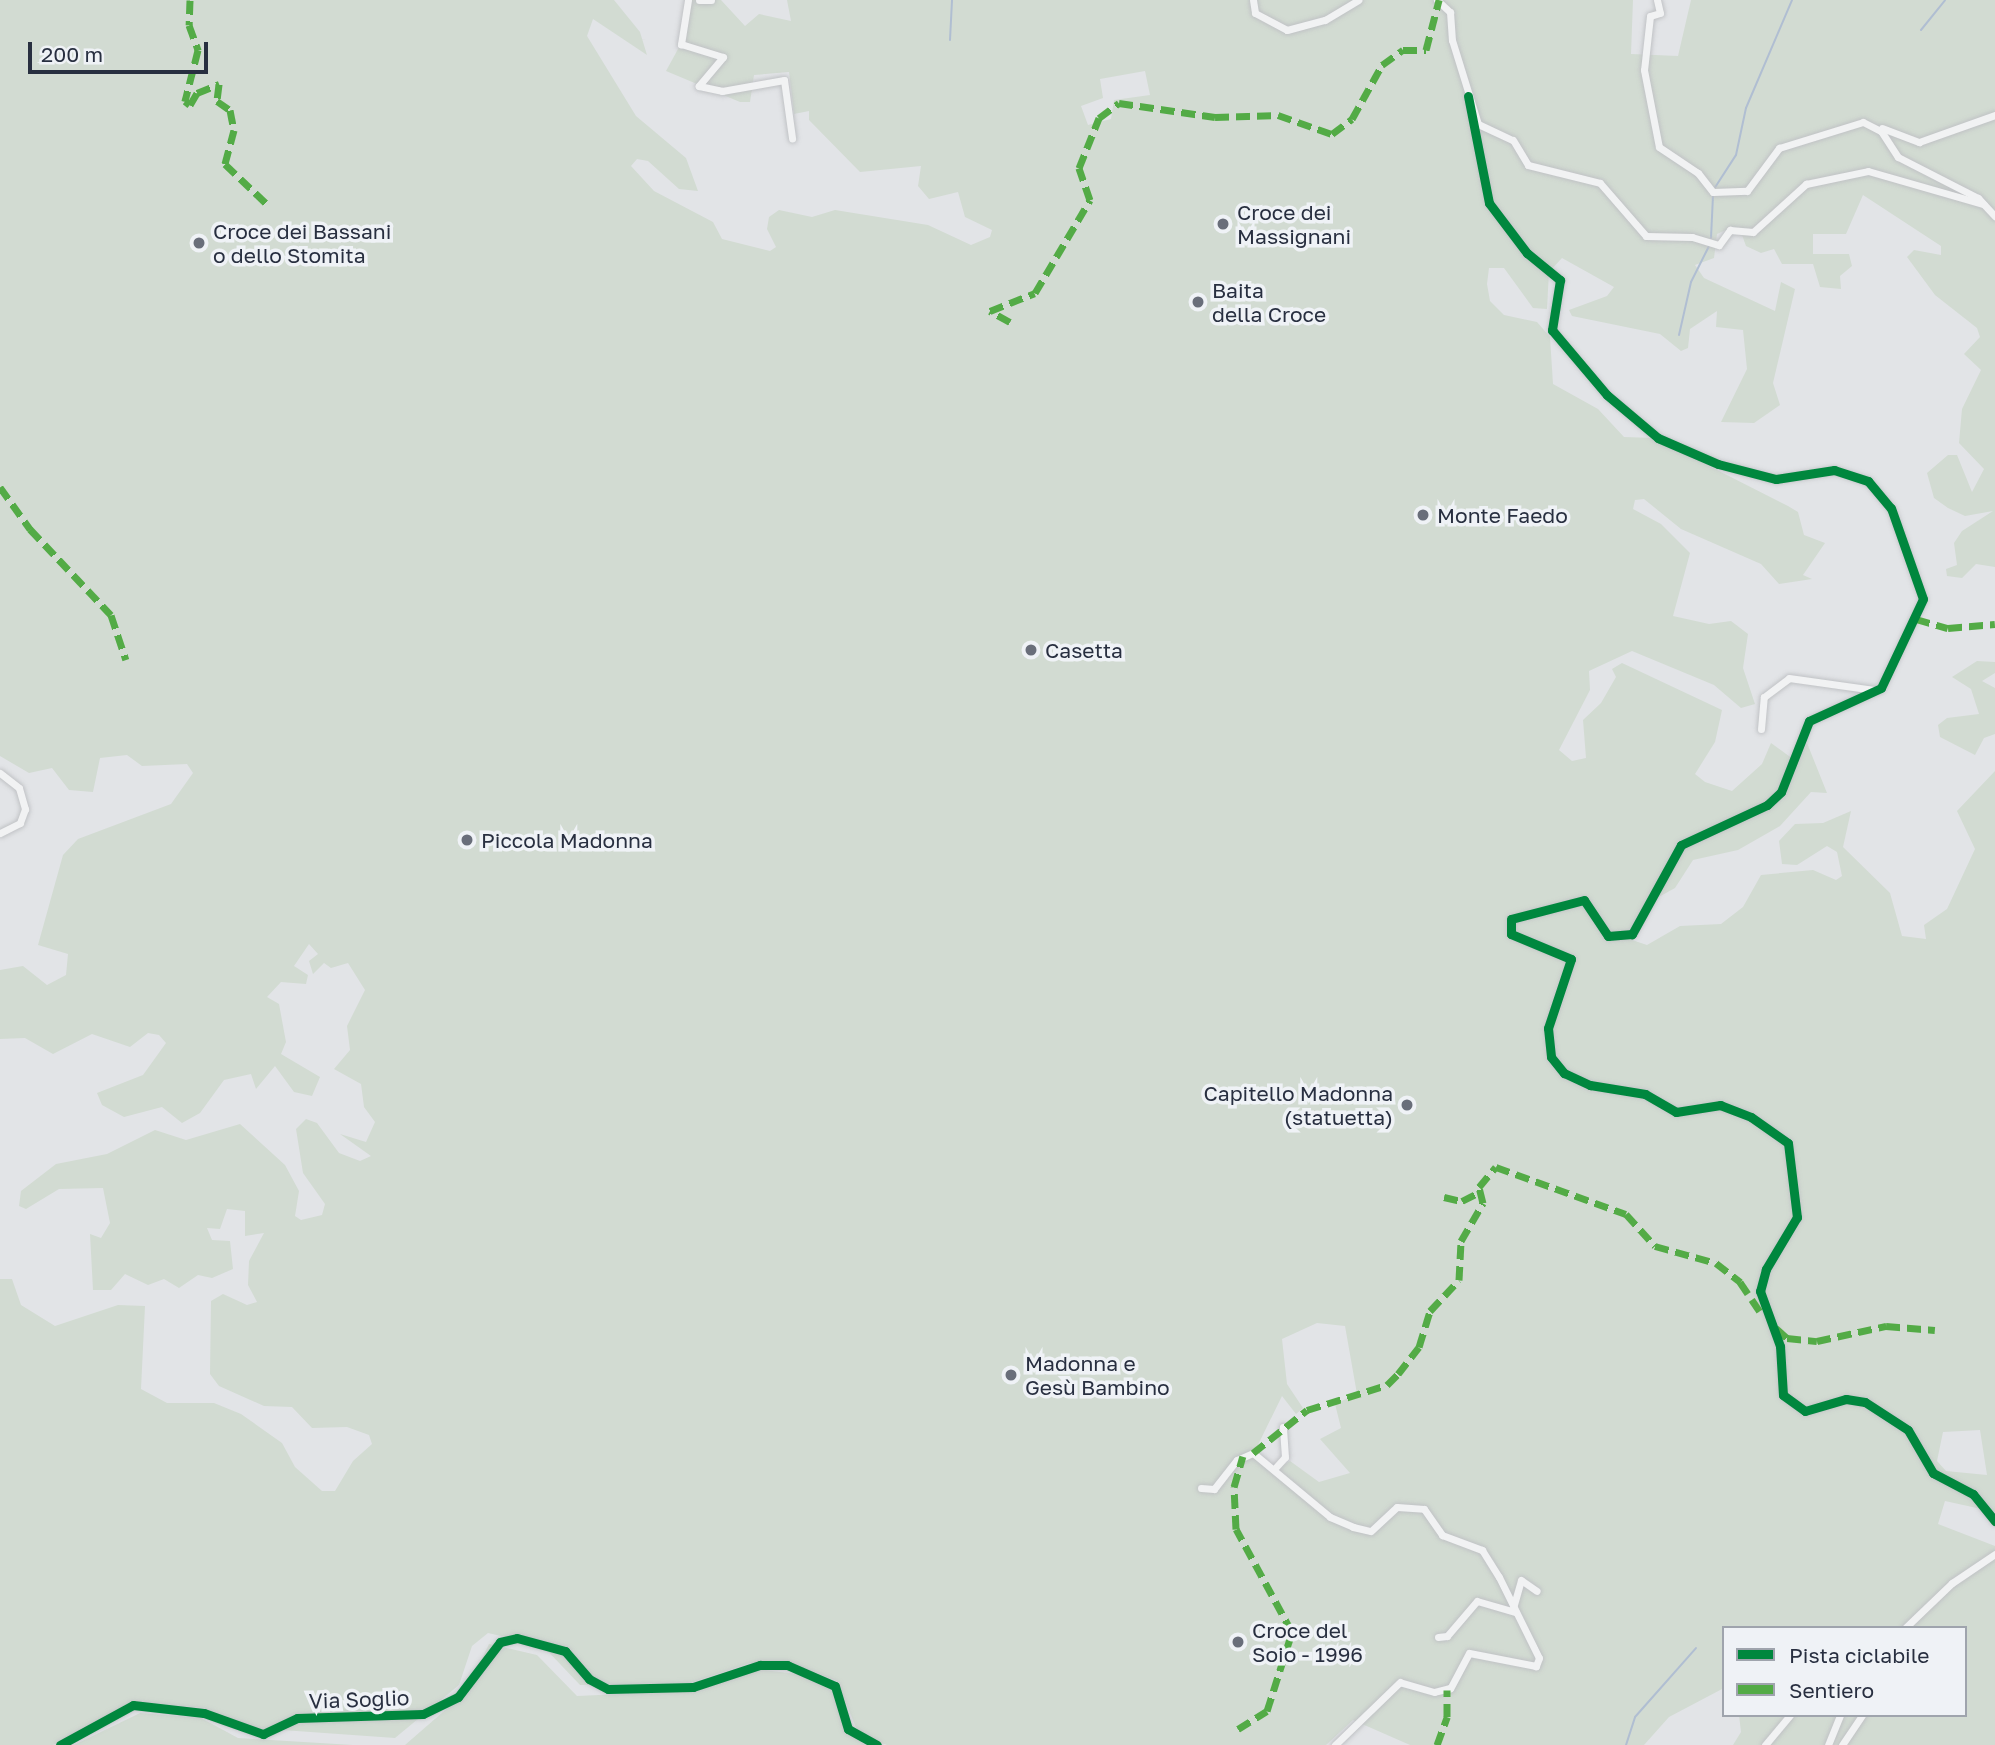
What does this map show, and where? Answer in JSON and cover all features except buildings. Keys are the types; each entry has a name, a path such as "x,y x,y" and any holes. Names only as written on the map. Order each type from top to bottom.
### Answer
{"street":[{"path":"688,0 681,44 723,57 699,86 722,92 784,80 792,138"},
{"path":"699,0 711,0"},
{"path":"1253,0 1255,13 1284,30 1325,20 1357,0"},
{"path":"1437,0 1450,12 1489,204 1527,253 1560,280 1552,330 1620,410 1658,439 1725,466 1783,479 1834,470 1876,481"},
{"path":"1657,0 1645,88 1659,147 1698,173 1715,192 1748,191 1779,148 1871,124 1919,142 1995,115"},
{"path":"1468,96 1478,124 1513,140 1521,161 1600,183 1646,236 1710,243 1730,230 1753,232 1806,184 1868,171 1983,204"},
{"path":"1871,124 1898,157 1983,204 1995,216"},
{"path":"1862,478 1891,508 1923,595 1881,688 1809,721 1781,792 1767,805 1681,845 1632,934 1608,936 1593,906 1578,899 1524,911 1508,928 1571,959 1547,1040 1564,1073 1615,1094 1645,1094 1676,1112 1720,1105 1735,1110 1788,1143 1797,1217 1766,1269 1760,1291 1777,1334 1779,1387 1788,1402 1811,1412 1846,1399 1866,1402 1908,1430 1933,1473 1973,1494 1995,1521"},
{"path":"1761,729 1764,697 1789,678 1818,679 1850,691 1881,688"},
{"path":"0,773 19,789 25,809 19,824 0,833"},
{"path":"1276,1467 1285,1457 1283,1427"},
{"path":"1201,1488 1214,1489 1243,1456 1253,1453 1276,1467 1330,1517 1368,1532 1397,1507 1424,1509 1442,1535 1482,1550 1539,1658 1536,1666 1469,1653 1450,1688 1434,1692 1400,1682 1335,1745"},
{"path":"1907,1626 1952,1583 1994,1555"},
{"path":"1514,1610 1521,1580 1537,1591"},
{"path":"1438,1637 1447,1636 1477,1601 1514,1610"},
{"name":"Via Soglio","path":"60,1745 133,1705 204,1713 263,1734 298,1718 423,1714 458,1697 500,1642 516,1638 565,1651 589,1679 608,1689 693,1687 760,1665 787,1665 835,1686 848,1729 877,1745"},
{"path":"1765,1745 1788,1717"},
{"path":"1828,1745 1839,1717"},
{"path":"1842,1745 1861,1717"}],"shaded area":[{"path":"0,0 614,0 640,32 647,55 593,19 587,36 636,116 686,158 698,191 679,189 648,161 637,159 631,166 654,191 713,222 722,239 770,251 776,247 767,229 769,217 779,210 812,217 835,210 928,225 971,245 990,237 992,230 965,217 958,192 929,199 918,186 921,166 860,172 809,120 809,111 794,114 789,72 754,75 750,102 740,102 666,71 683,40 686,0 721,0 745,26 759,14 791,21 787,0 1633,0 1631,54 1678,56 1691,0 1995,0 1995,567 1976,564 1962,578 1947,576 1946,569 1957,565 1954,543 1962,531 1993,511 1965,516 1948,508 1934,498 1927,473 1948,455 1957,455 1972,492 1984,469 1959,443 1962,409 1981,370 1964,354 1980,337 1977,328 1935,295 1907,257 1914,250 1941,255 1941,246 1863,195 1846,234 1813,234 1813,254 1849,254 1852,266 1840,276 1841,289 1820,287 1813,264 1782,264 1774,249 1761,253 1746,246 1742,235 1726,230 1717,234 1714,258 1695,265 1704,278 1775,311 1781,282 1795,289 1773,383 1780,405 1754,423 1721,422 1747,369 1743,330 1716,327 1717,311 1690,329 1688,348 1681,351 1660,334 1572,316 1569,310 1607,296 1614,287 1562,258 1549,272 1547,309 1533,308 1504,268 1489,268 1487,284 1490,301 1504,315 1537,322 1550,337 1553,384 1598,409 1624,437 1654,438 1788,506 1798,512 1804,535 1825,543 1803,575 1812,579 1779,584 1761,564 1681,529 1644,499 1635,500 1633,509 1661,524 1690,553 1673,616 1709,624 1731,621 1748,634 1743,668 1755,704 1741,708 1714,685 1632,651 1589,671 1590,690 1559,750 1572,761 1586,758 1583,720 1601,703 1616,677 1612,669 1622,663 1722,710 1715,742 1695,774 1705,782 1732,791 1762,764 1771,743 1797,762 1807,743 1827,793 1811,792 1780,826 1738,850 1693,860 1675,888 1655,899 1632,940 1647,945 1680,926 1721,924 1743,907 1761,875 1813,870 1836,880 1842,876 1837,852 1827,846 1797,865 1782,864 1779,841 1795,824 1823,823 1851,811 1843,847 1890,893 1902,936 1926,939 1924,925 1947,909 1975,849 1957,811 1995,771 1995,1512 1945,1501 1938,1524 1995,1546 1995,1745 1733,1745 1741,1732 1739,1717 1967,1717 1967,1626 1722,1626 1722,1689 1669,1717 1644,1745 1410,1745 1353,1720 1326,1745 887,1745 859,1735 837,1681 791,1663 750,1663 690,1683 580,1685 542,1645 488,1633 472,1646 459,1685 395,1738 239,1727 204,1708 140,1702 53,1745 0,1745 0,1279 12,1279 21,1305 55,1326 118,1305 145,1306 141,1389 167,1403 214,1403 241,1414 282,1443 295,1467 322,1491 335,1491 353,1461 372,1444 369,1435 347,1427 312,1428 292,1407 264,1406 219,1386 210,1374 211,1301 223,1294 247,1305 257,1302 248,1285 249,1261 264,1233 245,1236 245,1211 227,1209 220,1229 207,1228 212,1240 230,1241 233,1269 212,1278 198,1275 179,1288 164,1279 148,1285 125,1274 111,1290 93,1290 90,1234 101,1238 110,1223 103,1188 59,1189 26,1209 19,1206 21,1191 56,1164 107,1154 155,1130 186,1140 240,1124 285,1165 299,1191 295,1216 301,1220 322,1215 325,1204 303,1173 296,1129 306,1119 317,1123 339,1153 360,1161 371,1156 340,1134 366,1142 375,1122 364,1107 361,1084 334,1069 350,1050 347,1026 365,990 348,963 331,968 324,963 313,974 309,961 318,954 309,944 294,966 308,975 306,984 281,982 267,997 279,1004 286,1042 281,1054 320,1077 312,1096 294,1092 275,1066 256,1089 251,1074 224,1080 200,1113 182,1123 162,1107 124,1117 102,1105 97,1093 143,1075 166,1043 159,1035 148,1033 130,1047 92,1034 53,1054 25,1038 0,1039 0,970 23,966 47,985 66,975 68,954 38,945 63,855 78,839 171,804 193,773 187,764 142,766 127,755 100,758 93,792 69,790 52,768 29,773 0,756","holes":["1145,71 1150,95 1114,100 1111,119 1088,125 1081,106 1103,98 1100,79","1317,1323 1345,1326 1357,1394 1335,1404 1341,1428 1320,1439 1350,1473 1319,1482 1290,1461 1275,1470 1255,1451 1282,1396 1296,1414 1303,1408 1287,1384 1282,1339","1980,1430 1987,1475 1946,1471 1937,1461 1943,1432"]},
{"path":"1977,661 1995,662 1995,673 1982,681 1995,688 1995,734 1984,738 1975,755 1940,737 1938,725 1947,718 1979,714 1971,689 1952,677"},
{"path":"489,1644 537,1655 577,1696 687,1691 756,1669 805,1675 836,1691 845,1729 865,1745 405,1745 466,1692"},
{"path":"140,1713 201,1718 238,1738 353,1745 74,1745"}],"waterway":[{"path":"950,40 952,0"},
{"path":"1714,189 1736,155 1746,108 1792,0"},
{"path":"1921,30 1945,0"},
{"path":"1711,238 1713,195"},
{"path":"1679,335 1691,282 1710,244"},
{"path":"1626,1745 1635,1717 1696,1648"}],"marked path":[{"path":"190,0 189,25 198,50 185,101 190,105 197,93 219,84 217,101 230,110 234,130 225,164 269,206"},
{"path":"1010,322 990,311 1035,293 1090,200 1079,168 1099,118 1119,103 1215,117 1278,115 1332,134 1352,119 1382,65 1403,50 1426,50 1439,0"},
{"path":"0,487 30,529 111,615 126,660"},
{"path":"1916,619 1948,628 1995,624"},
{"path":"1253,1453 1307,1410 1387,1385 1398,1374 1419,1347 1430,1311 1459,1280 1461,1241 1483,1203 1479,1187 1496,1167 1626,1214 1655,1246 1716,1263 1740,1282 1761,1313"},
{"path":"1444,1197 1462,1201 1478,1193"},
{"path":"1776,1328 1787,1338 1817,1341 1886,1326 1935,1330"},
{"path":"1238,1729 1267,1711 1292,1632 1236,1529 1234,1487 1243,1456"},
{"path":"1437,1745 1447,1717 1447,1690"}],"cycle path":[{"path":"1468,96 1489,203 1527,253 1560,280 1552,330 1607,395 1658,438 1718,464 1776,479 1834,470 1868,481 1891,508 1923,599 1881,688 1809,721 1781,792 1767,805 1681,845 1632,934 1608,936 1584,900 1511,919 1511,934 1571,959 1548,1028 1551,1057 1564,1073 1590,1085 1645,1094 1676,1112 1720,1105 1751,1117 1788,1143 1797,1217 1766,1269 1760,1291 1780,1346 1783,1395 1805,1411 1846,1399 1865,1402 1908,1430 1933,1473 1973,1494 1995,1521"},
{"path":"60,1745 133,1705 204,1713 263,1734 297,1718 423,1714 458,1697 500,1642 517,1638 565,1651 589,1679 608,1689 693,1687 760,1665 787,1665 835,1686 848,1729 877,1745"}],"place":[{"name":"Croce dei Massignani","path":"1223,224"},
{"name":"Croce dei Bassani o dello Stomita","path":"199,243"},
{"name":"Baita della Croce","path":"1198,302"},
{"name":"Monte Faedo","path":"1423,515"},
{"name":"Casetta","path":"1031,650"},
{"name":"Piccola Madonna","path":"467,840"},
{"name":"Capitello Madonna (statuetta)","path":"1407,1105"},
{"name":"Madonna e Gesù Bambino","path":"1011,1375"},
{"name":"Croce del Soio - 1996","path":"1238,1642"}]}
